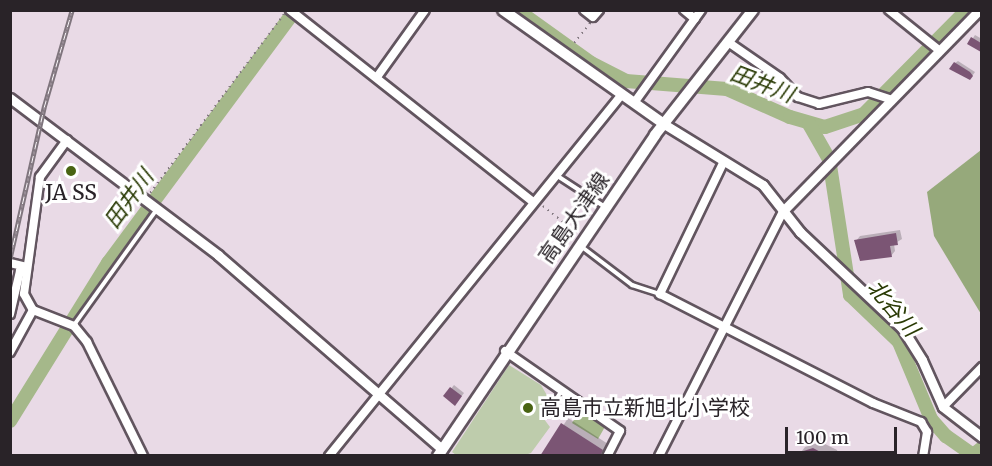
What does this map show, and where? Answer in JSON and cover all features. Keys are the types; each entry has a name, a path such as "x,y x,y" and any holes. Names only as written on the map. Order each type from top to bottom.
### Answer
{"main road":[{"path":"503,10 621,96 664,124"},
{"name":"高島大津線","path":"440,452 505,351 664,124 696,86 753,10"}],"street":[{"path":"291,10 533,202"},
{"path":"377,77 424,10"},
{"path":"584,10 596,14"},
{"path":"684,10 694,19"},
{"path":"634,103 700,10"},
{"path":"889,10 936,47"},
{"path":"659,456 784,210 890,99 936,47 979,10"},
{"path":"728,42 780,78 798,97 819,104 868,93 879,94 890,99"},
{"path":"329,456 621,96"},
{"path":"10,98 218,255 440,452"},
{"path":"664,124 762,185 800,232 902,328 922,360 943,407 981,437"},
{"path":"67,140 40,177 24,294 33,310 73,325 99,363 143,456"},
{"path":"724,161 660,294 873,403 921,422 927,432 923,456"},
{"path":"10,263 27,267"},
{"path":"10,314 20,271 27,267"},
{"path":"10,351 33,310"},
{"path":"505,351 620,431 608,456"},
{"path":"943,407 981,367"}],"lane":[{"path":"556,174 606,208"},
{"path":"73,325 152,204"},
{"path":"582,242 632,285 660,294"},
{"path":"553,405 562,390"}],"path":[{"path":"152,204 285,10"},
{"path":"574,43 596,14"},
{"path":"533,202 582,242"}],"shaded area":[{"path":"981,150 981,314 934,236 927,192"},
{"path":"509,365 541,385 548,397 541,415 550,427 531,453 525,455 456,455 452,452"},
{"path":"581,409 606,425 598,439 572,423"}],"building":[{"path":"971,37 981,43 981,52 967,44"},
{"path":"954,62 970,72 973,76 970,80 949,69"},
{"path":"896,233 898,245 890,246 892,257 860,261 854,240"},
{"path":"450,387 462,396 455,406 443,396"},
{"path":"561,423 603,450 600,456 540,456"},
{"path":"813,448 828,456 794,456 794,454"}],"waterway":[{"name":"田井川","path":"10,421 108,263 295,10"},
{"name":"田井川","path":"517,10 591,63 626,81 727,89 790,117 825,127 864,114 967,10"},
{"name":"北谷川","path":"809,124 829,159 850,295 899,342 931,419 946,436 973,455 982,448"}],"railway":[{"path":"10,258 44,107 72,10"}],"place":[{"name":"JA SS","path":"71,171"},
{"name":"高島市立新旭北小学校","path":"528,408"}]}
